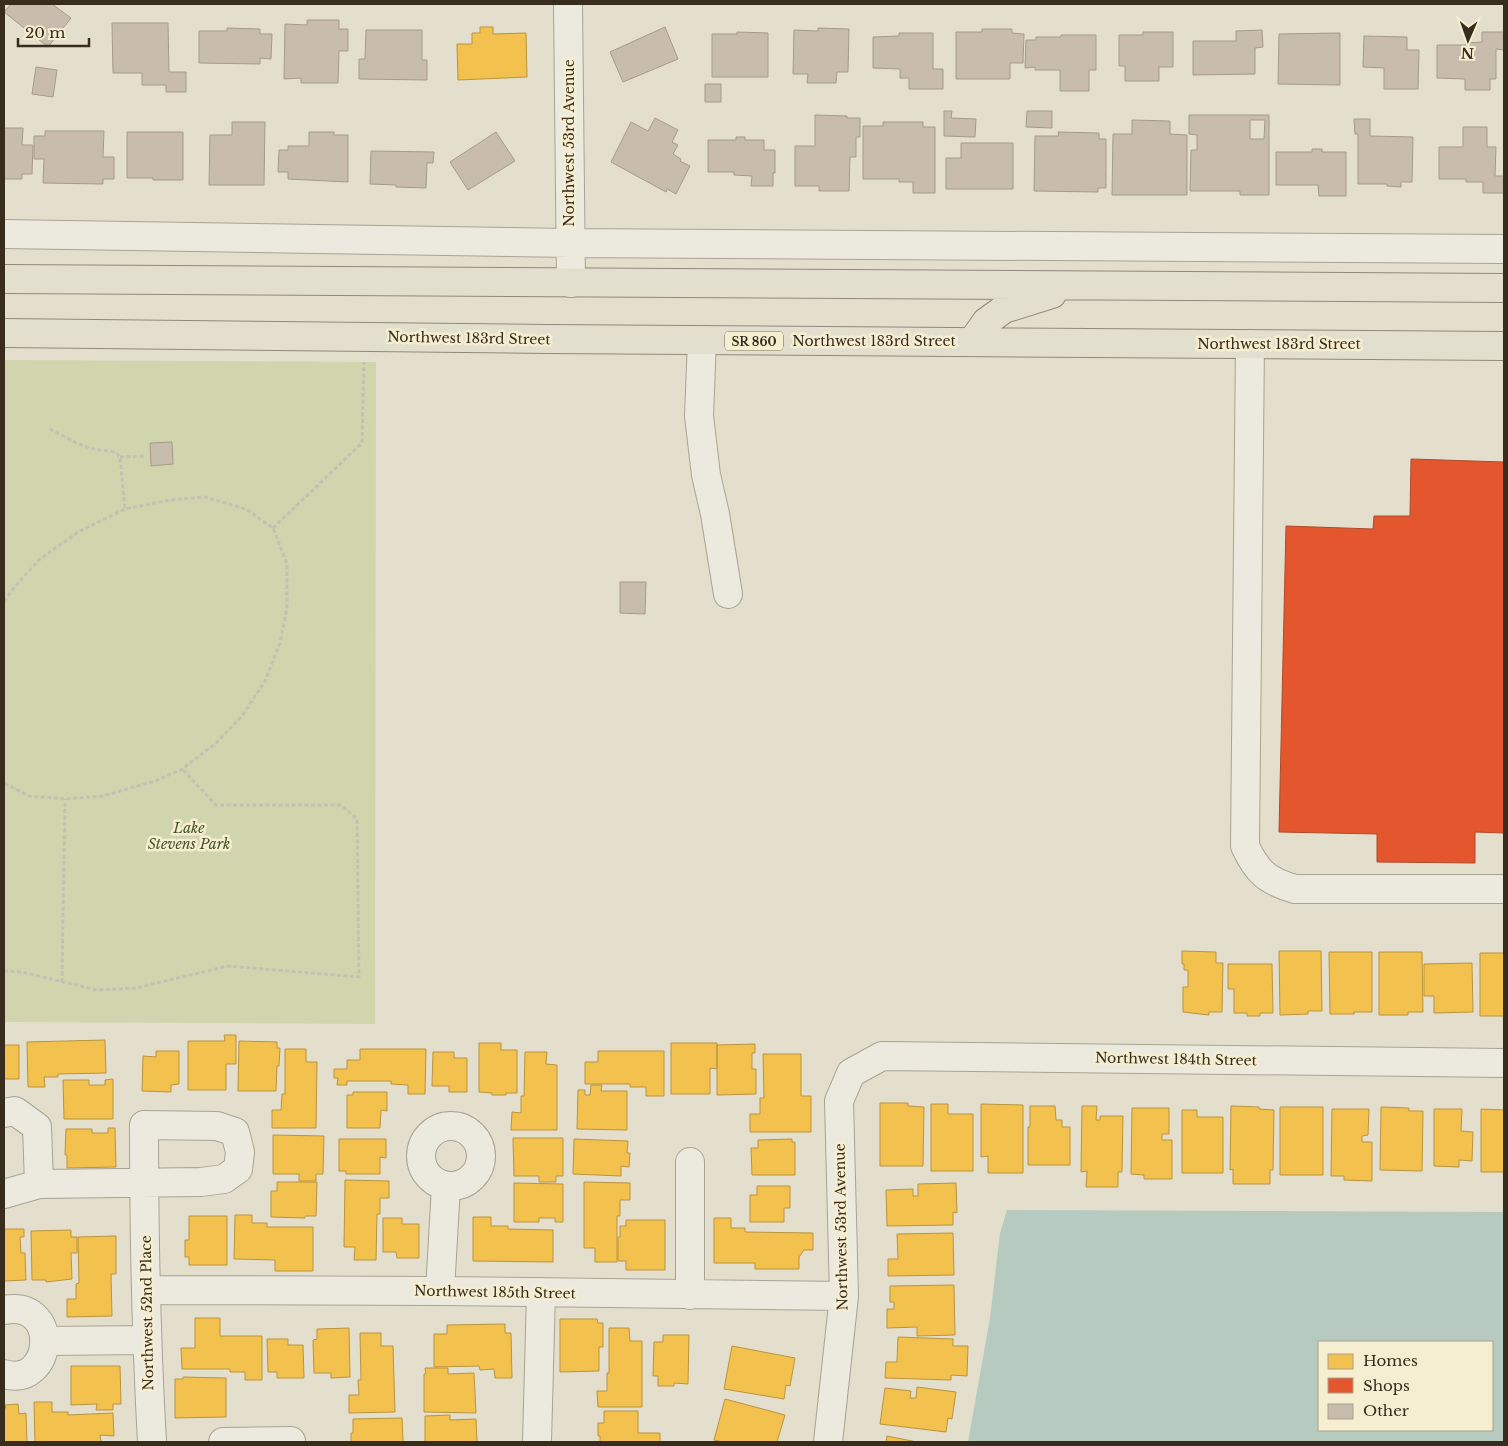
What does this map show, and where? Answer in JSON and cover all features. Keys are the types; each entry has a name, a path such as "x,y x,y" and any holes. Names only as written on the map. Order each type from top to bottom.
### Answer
{"main road":[{"path":"4,279 1504,288"},
{"path":"972,342 986,322 1004,309 1080,286"},
{"name":"Northwest 183rd Street","path":"4,333 1504,346"}],"street":[{"name":"Northwest 53rd Avenue","path":"568,4 570,283"},
{"path":"4,234 570,243 1504,249"},
{"path":"702,340 699,416 706,475 715,514 728,594"},
{"path":"1250,344 1245,846 1253,862 1264,875 1278,884 1295,889 1504,889"},
{"name":"Northwest 184th Street","path":"851,1073 882,1056 1504,1062"},
{"name":"Northwest 53rd Avenue","path":"828,1442 844,1296 839,1101 851,1073"},
{"path":"4,1113 15,1111 37,1127 39,1184"},
{"name":"Northwest 52nd Place","path":"144,1183 201,1182 224,1179 238,1168 240,1152 235,1132 217,1126 144,1126 144,1183 146,1340 152,1442"},
{"path":"690,1162 690,1295"},
{"path":"4,1194 39,1184 144,1183"},
{"path":"440,1291 446,1186"},
{"name":"Northwest 185th Street","path":"146,1290 440,1291 844,1296"},
{"path":"537,1442 541,1292"},
{"path":"4,1310 21,1310 31,1314 43,1331 45,1341 41,1357 29,1370 19,1374 4,1374"},
{"path":"45,1341 146,1340"},
{"path":"222,1442 292,1441"}],"path":[{"path":"274,528 362,443 364,361"},
{"path":"50,429 94,449 113,451 120,457 145,456"},
{"path":"120,457 125,509"},
{"path":"4,601 16,584 40,559 80,531 125,509 170,500 205,497 246,509 274,528 287,564 287,608 277,650 265,681 242,716 215,744 182,769 155,781 103,796 65,799 30,796 4,783"},
{"path":"4,971 22,972 98,990 136,988 228,966 359,977 357,818 342,805 216,805 182,769"},
{"path":"62,982 65,799"}],"green space":[{"name":"Lake Stevens Park","path":"4,360 376,362 375,1024 4,1022"}],"shaded area":[{"path":"1007,1210 1504,1212 1504,1442 968,1442 990,1318 1000,1233"}],"building: Homes":[{"path":"480,27 493,27 493,34 526,33 527,77 458,80 457,44 472,44 472,33 480,33"},
{"path":"1182,951 1216,952 1216,963 1223,963 1222,1012 1209,1012 1209,1015 1183,1012 1183,987 1188,987 1188,970 1184,970 1184,964 1182,964"},
{"path":"1279,951 1321,951 1322,1011 1308,1011 1308,1014 1280,1015"},
{"path":"1329,952 1372,952 1372,1012 1330,1014"},
{"path":"1379,952 1422,952 1423,1012 1408,1012 1408,1015 1379,1015"},
{"path":"1480,953 1504,953 1504,1016 1480,1016"},
{"path":"1472,963 1473,1012 1434,1013 1434,996 1424,996 1424,964"},
{"path":"1228,964 1272,964 1273,1013 1247,1016 1247,1013 1234,1013 1234,989 1228,989"},
{"path":"224,1035 236,1035 236,1064 226,1064 226,1090 188,1090 188,1041 225,1041"},
{"path":"105,1040 106,1073 58,1074 58,1077 44,1077 45,1087 28,1087 27,1042"},
{"path":"239,1041 277,1042 277,1048 280,1048 276,1091 238,1091"},
{"path":"479,1043 501,1043 501,1050 517,1050 517,1093 492,1095 492,1093 479,1092"},
{"path":"671,1043 717,1043 717,1069 710,1068 710,1094 671,1094"},
{"path":"755,1044 755,1053 752,1053 752,1069 756,1069 756,1094 717,1095 717,1045"},
{"path":"4,1045 19,1045 19,1079 4,1079"},
{"path":"285,1049 306,1049 306,1062 317,1062 316,1128 272,1128 272,1110 281,1110 282,1094 285,1094"},
{"path":"360,1049 426,1049 425,1094 408,1094 408,1085 391,1084 391,1081 347,1081 347,1085 337,1085 338,1078 334,1078 334,1069 347,1069 347,1060 360,1060"},
{"path":"156,1051 179,1051 179,1084 171,1085 171,1092 142,1091 143,1056 156,1057"},
{"path":"598,1051 664,1051 664,1096 646,1096 646,1087 630,1087 630,1084 585,1084 585,1062 598,1062"},
{"path":"433,1052 454,1052 454,1058 467,1058 467,1092 449,1092 449,1086 432,1086"},
{"path":"525,1052 547,1052 546,1064 557,1065 557,1130 511,1130 512,1112 521,1113 521,1096 524,1096"},
{"path":"763,1054 801,1054 801,1096 811,1096 811,1132 750,1132 750,1114 760,1114 760,1098 764,1098"},
{"path":"113,1079 113,1119 64,1119 63,1080 89,1080 89,1085 105,1085 105,1080"},
{"path":"591,1085 602,1085 601,1091 627,1091 627,1130 577,1129 578,1090 585,1090 585,1095 590,1095"},
{"path":"353,1092 387,1092 387,1111 381,1110 380,1128 347,1128 347,1095 353,1095"},
{"path":"880,1103 908,1103 908,1106 924,1107 923,1166 880,1166"},
{"path":"931,1104 948,1104 948,1114 973,1114 973,1171 931,1171"},
{"path":"981,1104 1023,1105 1023,1173 988,1173 988,1156 981,1157"},
{"path":"1030,1106 1055,1106 1056,1120 1062,1120 1062,1127 1070,1127 1070,1165 1028,1165"},
{"path":"1082,1106 1097,1106 1096,1120 1100,1120 1100,1116 1123,1116 1122,1172 1118,1172 1118,1187 1086,1187 1087,1171 1081,1172"},
{"path":"1231,1106 1259,1107 1259,1109 1274,1110 1273,1170 1270,1170 1270,1184 1233,1184 1233,1169 1230,1170"},
{"path":"1280,1107 1323,1107 1323,1175 1280,1175"},
{"path":"1381,1107 1409,1108 1409,1111 1423,1111 1422,1171 1380,1170"},
{"path":"1132,1108 1169,1108 1169,1134 1162,1134 1162,1140 1172,1140 1172,1179 1144,1179 1144,1175 1131,1174"},
{"path":"1332,1109 1369,1109 1368,1135 1362,1136 1362,1142 1372,1142 1372,1181 1344,1180 1344,1176 1331,1176"},
{"path":"1434,1109 1462,1109 1461,1131 1473,1132 1472,1161 1459,1160 1459,1167 1434,1166"},
{"path":"1481,1109 1504,1110 1504,1172 1481,1172"},
{"path":"1182,1110 1197,1110 1197,1117 1223,1117 1223,1173 1182,1173"},
{"path":"108,1128 115,1128 116,1167 67,1168 67,1155 65,1155 66,1129 92,1129 92,1133 108,1133"},
{"path":"273,1135 324,1136 323,1174 316,1174 316,1181 299,1181 299,1174 273,1174"},
{"path":"513,1138 563,1138 563,1176 556,1176 556,1182 539,1182 539,1176 514,1176"},
{"path":"339,1139 386,1139 386,1158 380,1157 380,1174 346,1174 346,1171 339,1171"},
{"path":"574,1139 628,1141 627,1153 630,1153 629,1167 621,1166 621,1176 573,1174"},
{"path":"792,1139 792,1142 795,1142 795,1175 752,1175 751,1148 758,1148 758,1140"},
{"path":"345,1180 389,1181 389,1198 380,1198 380,1214 377,1214 376,1260 354,1260 355,1247 344,1247"},
{"path":"277,1182 317,1182 316,1216 305,1216 305,1218 271,1217 271,1191 277,1191"},
{"path":"584,1182 630,1183 630,1200 620,1200 620,1216 617,1216 617,1262 595,1262 595,1248 584,1248"},
{"path":"514,1183 563,1184 563,1222 555,1222 555,1218 539,1218 539,1222 514,1222"},
{"path":"956,1183 957,1213 953,1212 953,1225 887,1226 886,1190 913,1189 913,1196 918,1196 918,1184"},
{"path":"757,1186 790,1186 790,1208 784,1208 784,1222 750,1222 750,1195 757,1195"},
{"path":"235,1215 252,1215 252,1223 267,1223 267,1227 313,1227 313,1271 275,1271 275,1260 234,1259"},
{"path":"189,1216 227,1216 227,1265 189,1265 189,1257 185,1257 185,1240 189,1240"},
{"path":"473,1217 491,1217 491,1226 508,1226 508,1229 553,1230 553,1262 473,1261"},
{"path":"383,1218 402,1218 402,1224 419,1224 419,1258 397,1258 396,1252 383,1252"},
{"path":"714,1218 731,1218 731,1228 745,1228 745,1232 813,1233 813,1250 804,1250 799,1257 799,1269 755,1269 755,1263 714,1263"},
{"path":"626,1220 665,1220 665,1270 626,1270 626,1261 618,1261 620,1226 626,1226"},
{"path":"4,1229 24,1229 24,1237 20,1237 21,1253 25,1253 26,1280 4,1281"},
{"path":"71,1230 71,1237 77,1237 77,1253 71,1253 72,1279 46,1282 46,1280 32,1280 31,1231"},
{"path":"953,1233 954,1275 888,1276 888,1259 898,1259 897,1234"},
{"path":"116,1236 116,1274 111,1274 112,1316 67,1317 67,1299 76,1299 76,1284 79,1283 78,1237"},
{"path":"954,1285 955,1335 917,1336 917,1327 887,1328 887,1309 894,1309 894,1302 890,1302 890,1286"},
{"path":"195,1318 220,1318 220,1336 262,1336 262,1380 245,1380 245,1372 230,1372 230,1369 182,1369 181,1348 195,1348"},
{"path":"560,1319 597,1319 598,1323 603,1323 603,1347 599,1347 599,1371 560,1372"},
{"path":"505,1324 505,1333 511,1333 512,1378 495,1378 494,1369 480,1370 479,1366 434,1367 434,1334 447,1334 447,1325"},
{"path":"349,1328 350,1377 331,1378 331,1373 314,1373 313,1340 317,1339 317,1329"},
{"path":"609,1328 629,1328 630,1341 642,1341 642,1407 598,1407 597,1391 607,1391"},
{"path":"360,1333 381,1333 381,1346 393,1346 395,1412 349,1413 349,1395 359,1395 358,1380 361,1380"},
{"path":"663,1335 689,1335 688,1384 674,1383 674,1386 658,1386 658,1376 653,1376 654,1342 663,1342"},
{"path":"898,1337 953,1339 953,1346 968,1346 967,1376 951,1375 951,1380 885,1378 886,1362 897,1362"},
{"path":"267,1339 288,1339 288,1345 303,1345 304,1378 277,1378 277,1372 268,1372"},
{"path":"732,1346 795,1358 790,1386 786,1385 784,1399 724,1389"},
{"path":"71,1366 120,1366 121,1404 113,1404 113,1410 96,1410 97,1404 71,1405"},
{"path":"425,1368 448,1368 448,1374 474,1373 476,1413 424,1412"},
{"path":"183,1377 226,1378 226,1417 175,1418 175,1379 183,1379"},
{"path":"917,1387 956,1392 952,1419 948,1418 946,1432 880,1424 885,1388 911,1391 910,1398 916,1398"},
{"path":"725,1399 785,1415 777,1442 723,1442 714,1440"},
{"path":"34,1402 52,1402 52,1412 68,1412 68,1415 113,1413 114,1436 100,1435 101,1442 35,1442"},
{"path":"18,1404 19,1414 26,1413 27,1442 4,1442 5,1405"},
{"path":"604,1411 638,1411 638,1433 660,1433 660,1442 600,1442 598,1423 604,1423"},
{"path":"450,1415 450,1420 476,1419 477,1442 425,1442 425,1416"},
{"path":"402,1418 403,1442 351,1442 353,1419"},
{"path":"887,1436 917,1442 886,1442"}],"building: Shops":[{"path":"1411,459 1504,462 1504,833 1475,832 1475,863 1377,862 1377,834 1279,832 1286,526 1373,529 1374,516 1410,516"}],"building: Other":[{"path":"11,4 52,4 71,18 48,47 4,12"},
{"path":"307,20 339,20 339,29 348,29 348,51 339,51 338,83 301,83 301,78 284,79 285,24 307,25"},
{"path":"112,23 168,23 169,72 186,72 186,92 166,92 166,85 142,85 142,73 113,73"},
{"path":"665,27 678,59 623,82 610,52"},
{"path":"227,28 260,29 260,34 272,34 271,59 260,58 260,64 199,63 199,31 227,31"},
{"path":"818,28 849,29 848,72 837,72 836,83 807,83 808,74 793,74 794,30 818,31"},
{"path":"982,29 1012,29 1012,33 1024,34 1023,63 1010,63 1010,79 956,79 956,32 982,32"},
{"path":"366,30 422,30 422,60 427,60 427,80 359,79 359,59 365,59"},
{"path":"1262,30 1263,47 1255,48 1255,74 1193,75 1193,41 1236,41 1236,31"},
{"path":"737,32 768,33 768,77 712,77 712,34 737,34"},
{"path":"1143,32 1173,32 1173,67 1159,67 1159,81 1125,81 1125,66 1119,66 1119,35 1143,35"},
{"path":"1482,32 1504,32 1504,50 1496,49 1496,79 1490,79 1490,90 1465,90 1465,79 1437,78 1437,45 1466,45 1466,43 1482,42"},
{"path":"899,33 933,33 933,69 943,69 943,89 909,89 909,78 900,78 900,69 873,68 873,37 899,36"},
{"path":"1340,33 1340,85 1278,84 1279,34"},
{"path":"1061,35 1096,35 1096,70 1089,70 1089,91 1060,91 1060,70 1035,70 1035,67 1025,68 1026,40 1036,40 1036,37 1061,37"},
{"path":"1364,36 1407,37 1407,50 1419,50 1418,89 1384,89 1384,68 1363,67"},
{"path":"36,67 57,70 53,97 32,94"},
{"path":"705,84 721,84 721,102 705,102"},
{"path":"944,111 952,111 951,118 976,119 975,137 944,136"},
{"path":"1027,111 1052,111 1052,128 1026,127"},
{"path":"815,115 860,118 860,137 856,137 856,157 850,157 849,191 819,191 819,186 795,186 795,146 815,146"},
{"path":"1189,115 1269,115 1269,195 1240,195 1240,191 1190,191 1191,150 1197,150 1197,135 1189,134","holes":["1250,120 1265,120 1264,139 1250,139"]},
{"path":"655,118 678,130 672,142 678,145 673,154 681,159 680,161 690,166 676,194 667,189 666,192 611,162 631,122 648,131"},
{"path":"1354,119 1370,119 1370,136 1413,137 1412,182 1401,182 1401,187 1387,186 1387,184 1358,184 1358,134 1355,134"},
{"path":"1132,120 1170,121 1170,134 1187,135 1187,195 1112,195 1113,134 1132,134"},
{"path":"232,122 265,122 264,185 209,185 210,135 232,135"},
{"path":"883,122 923,122 923,127 935,127 935,193 913,193 913,182 899,182 899,179 863,179 863,126 883,126"},
{"path":"1463,127 1487,127 1487,147 1496,147 1495,176 1504,176 1504,193 1483,193 1483,182 1466,182 1466,179 1439,179 1439,147 1463,147"},
{"path":"4,128 23,128 22,145 33,145 32,174 22,174 22,179 4,179"},
{"path":"45,131 104,131 103,157 114,157 114,179 103,179 103,184 43,183 44,159 34,159 34,136 45,136"},
{"path":"127,132 183,132 183,180 127,178"},
{"path":"309,132 334,132 334,135 348,135 348,182 288,179 288,172 278,172 279,150 288,150 288,146 309,146"},
{"path":"496,132 515,161 468,190 450,162"},
{"path":"1058,132 1099,133 1099,139 1106,139 1106,188 1098,188 1098,192 1034,191 1035,136 1059,136"},
{"path":"736,137 745,137 745,140 764,140 764,150 775,150 773,186 751,186 752,176 734,175 734,172 708,172 708,140 736,140"},
{"path":"961,143 1013,143 1013,189 946,189 946,158 961,158"},
{"path":"1312,149 1322,149 1322,152 1346,152 1346,196 1319,196 1318,185 1276,185 1276,152 1312,152"},
{"path":"371,151 434,152 433,163 427,163 426,188 370,184"},
{"path":"172,442 173,464 151,466 150,443"},
{"path":"620,582 646,582 645,614 620,613"}]}
